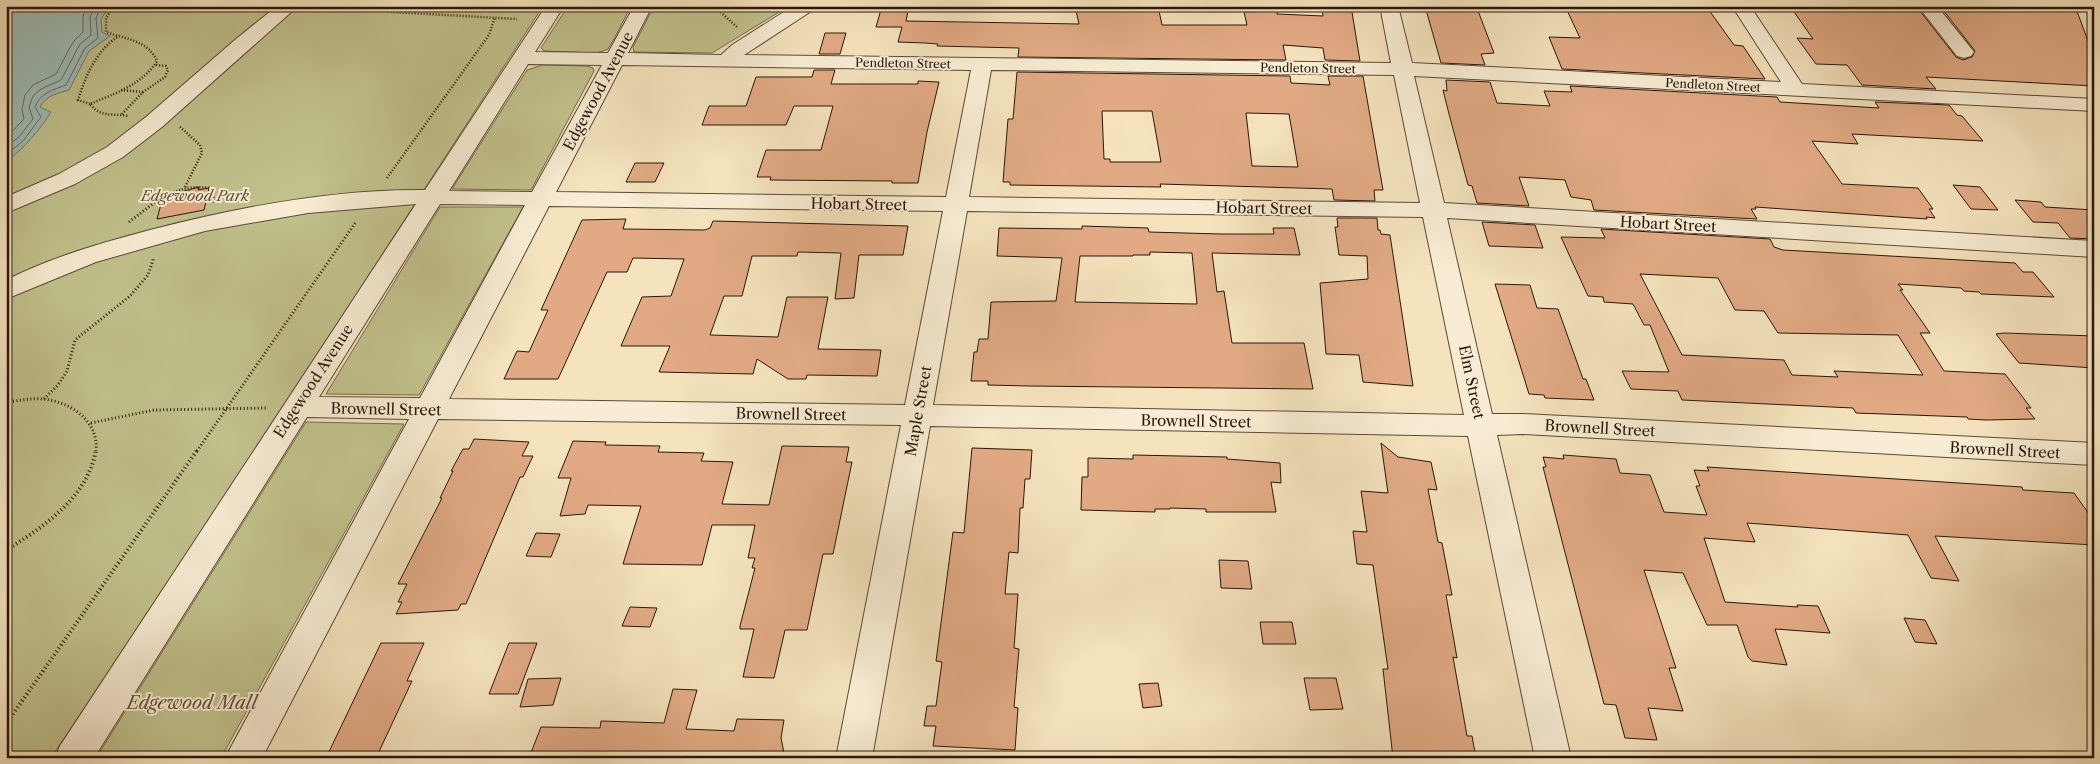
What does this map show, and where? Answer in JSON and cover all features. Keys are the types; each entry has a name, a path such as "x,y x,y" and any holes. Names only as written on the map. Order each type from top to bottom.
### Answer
{"street":[{"path":"6,206 91,167 116,152 154,122 243,43 289,6"},
{"name":"Edgewood Avenue","path":"74,758 555,6"},
{"name":"Edgewood Avenue","path":"243,758 643,6"},
{"path":"725,61 743,46 806,6"},
{"name":"Elm Street","path":"1389,6 1553,758"},
{"path":"1741,6 1795,89"},
{"path":"1927,6 1964,52"},
{"name":"Pendleton Street","path":"521,58 1403,70 2094,105"},
{"name":"Maple Street","path":"854,758 982,64"},
{"name":"Hobart Street","path":"6,291 49,271 115,247 211,223 313,205 372,199 432,197 1434,210 2094,249"},
{"name":"Brownell Street","path":"297,407 1481,425 1524,424 2094,454"}],"path":[{"path":"340,6 392,12 517,19"},
{"path":"714,6 744,33"},
{"path":"90,104 121,90 156,65 158,60 156,56 138,41 117,37 106,32 106,18 113,7"},
{"path":"6,724 372,199 489,35 496,17"},
{"path":"117,37 99,51 81,88 78,100 90,104 94,111 100,114 107,116 122,115 154,122"},
{"path":"122,115 143,92 165,76 168,70 166,66 156,65"},
{"path":"121,90 143,92"},
{"path":"185,187 202,153 200,144 190,134"},
{"path":"115,247 116,237 123,227 162,197 185,187 200,186 211,188 214,195 211,223"},
{"path":"44,399 58,385 68,371 75,340 130,296 148,275 154,258 154,236"},
{"path":"6,402 44,399 63,404 79,412 91,423 97,443 94,462 76,493 39,529 6,550"},
{"path":"91,423 154,410 297,407"}],"green space":[{"name":"Edgewood Park","path":"6,6 543,6 284,406 51,758 6,758"},
{"path":"568,6 631,6 608,49 595,53 544,51 541,48"},
{"path":"654,6 789,6 712,53 634,52 633,47"},
{"path":"542,65 587,66 593,68 594,71 531,190 452,189 527,70"},
{"path":"440,207 523,207 419,395 326,394"},
{"name":"Edgewood Mall","path":"306,422 404,424 221,758 96,758"}],"water":[{"path":"6,6 103,6 108,9 101,19 102,32 110,36 89,51 69,90 52,96 42,103 40,107 51,112 31,139 6,162"}],"building":[{"path":"882,6 909,6 906,21 1079,24 1075,6 1158,6 1162,25 1247,25 1244,12 1256,12 1256,6 1277,7 1277,14 1323,16 1322,6 1351,6 1360,61 1325,60 1323,48 1283,45 1286,60 1018,57 1019,48 937,46 938,44 898,42 902,27 876,27"},
{"path":"1425,6 1474,6 1477,8 1494,53 1481,54 1485,65 1441,63"},
{"path":"1565,6 1601,6 1602,9 1661,11 1659,6 1706,6 1734,45 1743,46 1765,79 1562,69 1549,37 1580,38"},
{"path":"1790,6 1916,6 1956,57 1963,60 1972,57 1975,51 1940,6 2056,11 2055,6 2075,6 2094,57 2094,86 1926,77 1936,89 1862,85 1847,65 1816,64 1797,38 1813,39"},
{"path":"825,33 846,33 840,54 819,54"},
{"path":"814,70 835,70 831,84 918,84 918,81 939,82 927,132 918,183 770,180 771,177 757,177 766,150 821,150 833,106 794,106 786,125 702,125 709,106 746,106 756,77 812,77"},
{"path":"1017,72 1290,76 1291,83 1330,85 1328,76 1363,76 1383,190 1374,190 1375,201 1334,200 1332,189 1160,184 1161,187 1010,185 1010,182 1003,182 1008,119 1013,119","holes":["1102,111 1152,111 1161,162 1110,162 1110,159 1104,159","1246,113 1289,114 1298,167 1252,166"]},
{"path":"1446,80 1490,82 1497,103 1550,106 1544,91 1572,92 1570,86 1777,97 1780,102 1879,108 1875,102 1949,105 1957,115 1962,116 1983,141 1852,134 1858,144 1812,141 1842,184 1918,188 1933,209 1929,209 1935,218 1926,217 1927,219 1755,207 1756,209 1751,209 1757,219 1594,210 1591,200 1571,197 1565,180 1519,177 1529,206 1477,203 1472,186 1468,185 1449,114 1443,90 1447,91"},
{"path":"635,163 664,163 655,182 626,182"},
{"path":"1953,185 1980,187 1998,210 1971,209"},
{"path":"199,187 198,190 209,188 204,210 157,219 163,197"},
{"path":"2015,200 2041,202 2045,207 2094,210 2094,239 2070,238 2058,223 2033,222"},
{"path":"1337,218 1377,218 1378,230 1380,230 1381,234 1390,235 1413,386 1363,382 1359,355 1326,354 1320,283 1368,279 1367,256 1339,255 1335,227 1338,227"},
{"path":"626,219 623,229 705,230 710,228 713,221 908,226 903,255 859,255 854,298 835,299 841,253 798,252 797,256 752,256 742,296 724,296 710,335 778,337 787,297 828,297 818,349 881,350 877,376 807,375 806,379 788,379 757,359 753,374 659,372 670,346 621,346 642,297 671,296 684,259 633,258 627,272 607,272 558,379 504,379 517,351 529,352 548,310 541,310 582,220"},
{"path":"1482,222 1535,225 1543,248 1489,246"},
{"path":"1082,226 1148,228 1149,232 1274,234 1273,228 1294,228 1300,255 1212,253 1217,292 1224,291 1232,343 1304,343 1313,389 1029,386 988,385 988,381 971,381 974,352 977,352 979,339 988,339 991,302 1056,301 1062,258 997,256 999,228 1082,229","holes":["1150,252 1192,253 1197,304 1075,302 1080,256 1133,256 1150,255"]},
{"path":"1601,229 1770,239 1774,247 1783,250 2015,263 2023,272 2033,272 2054,297 1981,294 1979,292 1964,291 1961,288 1898,284 1903,290 1900,290 1930,333 1920,333 1944,371 2005,374 2031,408 2026,408 2035,419 1986,420 1968,419 1967,417 1856,413 1853,408 1682,400 1678,391 1631,389 1622,371 1669,372 1650,325 1644,325 1633,304 1604,302 1603,297 1588,296 1561,237 1605,238","holes":["1640,274 1718,278 1735,310 1764,311 1778,333 1898,335 1923,375 1834,371 1838,377 1792,375 1784,360 1682,355"]},
{"path":"1495,284 1530,285 1537,308 1558,309 1583,379 1586,379 1594,400 1545,398 1544,395 1529,394"},
{"path":"1996,334 2094,336 2094,368 2019,363"},
{"path":"474,439 529,442 522,456 533,456 523,477 520,477 466,604 461,604 458,610 396,614 402,602 398,602 407,584 398,584 442,498 440,498 453,471 451,471 463,449 469,449"},
{"path":"573,441 606,442 605,445 660,446 658,452 704,453 701,461 733,462 722,504 769,505 782,446 849,447 846,462 852,462 833,554 823,554 807,630 785,630 774,678 743,677 754,629 740,629 740,626 755,568 752,568 755,558 748,558 755,525 712,525 702,565 623,564 641,506 588,505 585,514 560,516 571,478 558,478"},
{"path":"1381,443 1398,457 1431,462 1437,490 1428,489 1438,542 1442,543 1452,595 1446,595 1457,658 1453,657 1467,736 1472,736 1476,758 1393,758 1383,669 1388,669 1373,565 1357,564 1353,531 1367,532 1361,491 1388,493"},
{"path":"972,448 1032,450 1030,479 1025,479 1023,508 1020,508 1018,553 1009,552 1005,594 1018,594 1014,648 1019,649 1014,707 1018,708 1015,750 933,746 936,726 924,726 927,706 936,706 942,662 936,661 953,532 964,533"},
{"path":"1133,455 1227,457 1227,459 1280,463 1281,483 1271,482 1276,512 1206,512 1206,509 1170,508 1155,509 1155,512 1081,510 1082,477 1088,477 1088,458 1133,459"},
{"path":"1563,455 1616,459 1620,473 1650,475 1664,512 1707,515 1696,486 1700,486 1694,470 1709,471 1707,467 2022,487 2023,490 2074,493 2094,521 2094,545 1935,536 1959,581 1931,578 1908,535 1747,523 1755,542 1704,538 1725,602 1798,607 1797,605 1818,606 1830,633 1775,629 1787,665 1752,661 1748,657 1737,625 1707,625 1683,573 1644,570 1676,668 1669,668 1683,711 1648,708 1657,740 1625,738 1616,705 1604,704 1543,467 1546,467 1543,457 1564,459"},
{"path":"536,533 560,534 551,557 526,556"},
{"path":"1219,560 1248,561 1252,589 1221,588"},
{"path":"630,607 657,608 650,627 622,626"},
{"path":"1904,618 1925,620 1937,644 1915,642"},
{"path":"1260,622 1292,622 1296,644 1263,644"},
{"path":"381,643 424,643 407,681 412,681 376,758 326,758"},
{"path":"509,643 537,643 518,694 489,694"},
{"path":"561,678 553,705 520,707 528,679"},
{"path":"1304,678 1336,678 1343,709 1310,710"},
{"path":"1158,683 1162,706 1143,708 1139,684"},
{"path":"673,689 697,690 686,729 734,731 737,719 784,720 781,738 785,758 529,758 541,727 600,728 601,721 664,723"}]}
